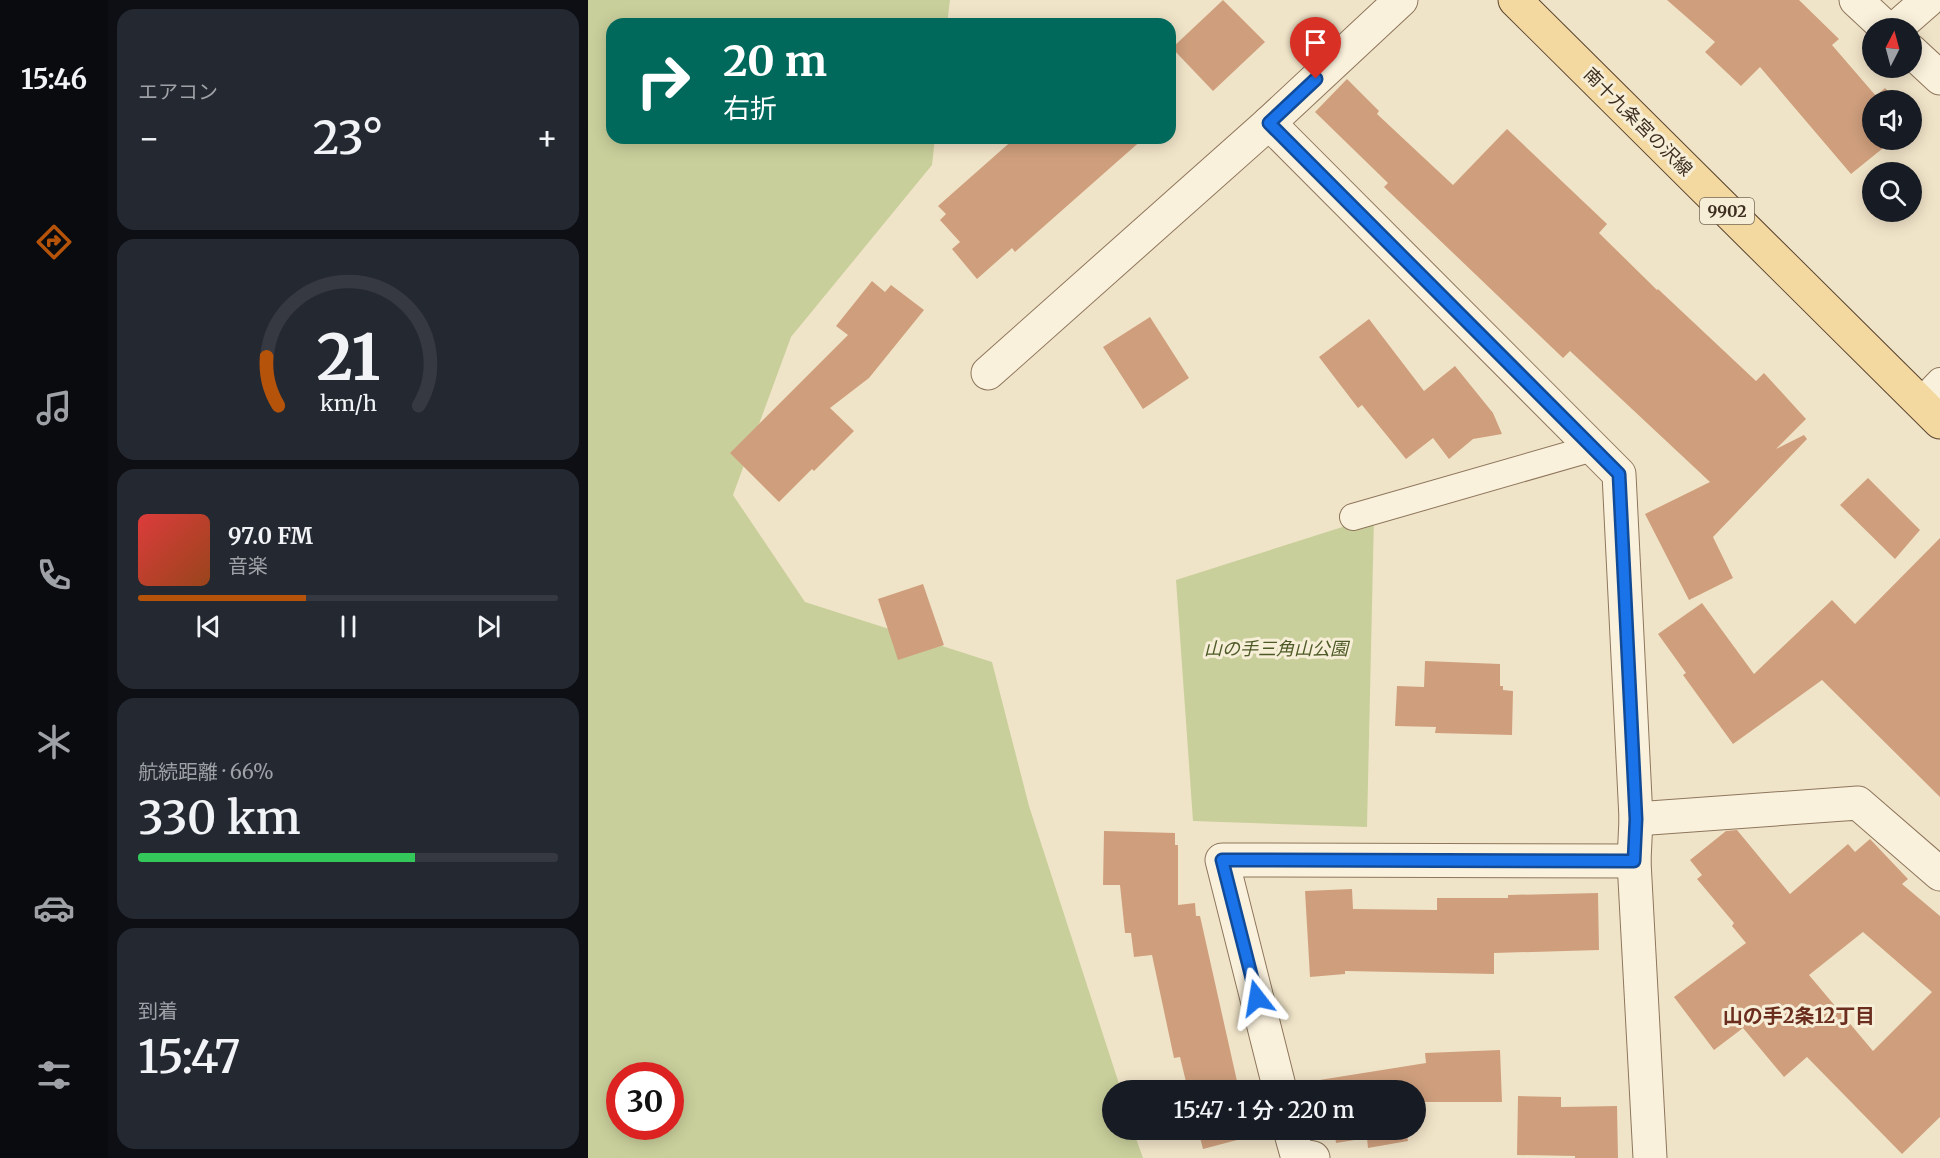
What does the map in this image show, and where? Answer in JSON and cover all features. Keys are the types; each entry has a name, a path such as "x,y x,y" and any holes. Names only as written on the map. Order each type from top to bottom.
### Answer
{"main road":[{"name":"南十九条宮の沢線","path":"1515,0 1933,402"}],"street":[{"path":"988,373 1269,123 1401,0"},
{"path":"1856,0 1875,18"},
{"path":"1907,18 1928,0"},
{"path":"1922,61 1940,78"},
{"path":"1269,123 1619,474 1636,819 1634,861 1650,1158"},
{"path":"1636,819 1858,803 1940,874"},
{"path":"1277,1080 1222,860 1634,861"},
{"path":"1293,1140 1297,1155 1313,1158"}],"lane":[{"path":"1353,517 1593,448"}],"green space":[{"path":"588,0 950,0 948,18 606,18 606,144 934,144 932,165 791,337 733,495 805,602 992,662 1029,806 1118,1080 1102,1080 1102,1140 1137,1140 1143,1158 588,1158"},
{"name":"山の手三角山公園","path":"1374,517 1367,827 1193,821 1176,580"}],"building":[{"path":"1223,0 1265,42 1213,91 1176,52 1176,44"},
{"path":"1667,0 1799,0 1839,39 1832,45 1871,90 1862,90 1862,150 1881,150 1866,162 1862,162 1862,165 1851,174 1760,67 1741,86 1705,52 1715,42"},
{"path":"1347,79 1379,111 1377,114 1453,185 1507,129 1607,224 1599,233 1657,290 1756,381 1764,373 1806,419 1776,449 1804,435 1807,439 1713,537 1733,578 1689,600 1645,514 1710,482 1570,351 1563,358 1384,187 1388,183 1315,112"},
{"path":"1008,144 1137,144 1015,252 1012,248 977,279 952,249 960,242 940,220 946,214 938,206"},
{"path":"872,281 885,292 891,285 924,310 869,378 830,408 854,431 779,502 730,453 848,335 836,326"},
{"path":"1150,317 1189,378 1143,409 1103,347"},
{"path":"1369,319 1424,391 1455,366 1493,413 1502,434 1473,439 1449,459 1433,438 1406,459 1362,405 1358,408 1319,357"},
{"path":"1868,478 1920,530 1895,559 1840,505"},
{"path":"1940,538 1940,797 1822,680 1733,744 1683,675 1686,673 1658,634 1702,603 1754,674 1832,600 1855,624"},
{"path":"923,584 944,645 898,660 878,599"},
{"path":"1425,661 1500,664 1500,686 1503,686 1503,690 1513,691 1512,735 1435,733 1436,727 1395,726 1397,686 1424,687"},
{"path":"1737,830 1790,894 1848,844 1855,852 1870,839 1908,879 1902,884 1940,916 1940,1117 1902,1154 1807,1057 1784,1077 1743,1028 1714,1050 1674,997 1746,943 1732,926 1734,923 1697,879 1702,875 1690,860 1726,831","holes":["1863,932 1932,992 1873,1051 1809,975"]},
{"path":"1104,831 1175,833 1175,845 1178,845 1178,905 1195,903 1196,916 1200,916 1237,1080 1186,1080 1180,1057 1174,1058 1152,955 1134,957 1131,933 1125,933 1120,885 1103,885"},
{"path":"1352,889 1353,909 1437,910 1437,898 1508,898 1508,895 1598,893 1599,950 1494,953 1494,974 1345,971 1345,974 1310,977 1305,891"},
{"path":"1500,1050 1502,1102 1426,1102 1426,1080 1320,1080 1426,1063 1425,1053"},
{"path":"1518,1096 1561,1097 1561,1107 1617,1106 1618,1158 1517,1155"},
{"path":"1201,1140 1237,1140 1203,1149"},
{"path":"1336,1140 1355,1140 1336,1143"},
{"path":"1367,1140 1408,1140 1408,1141 1368,1148"}],"district":[{"name":"山の手2条12丁目","path":"1799,1016"}],"route":[{"path":"1257,998 1222,860 1634,861 1636,819 1619,474 1269,123 1316,79"}]}
